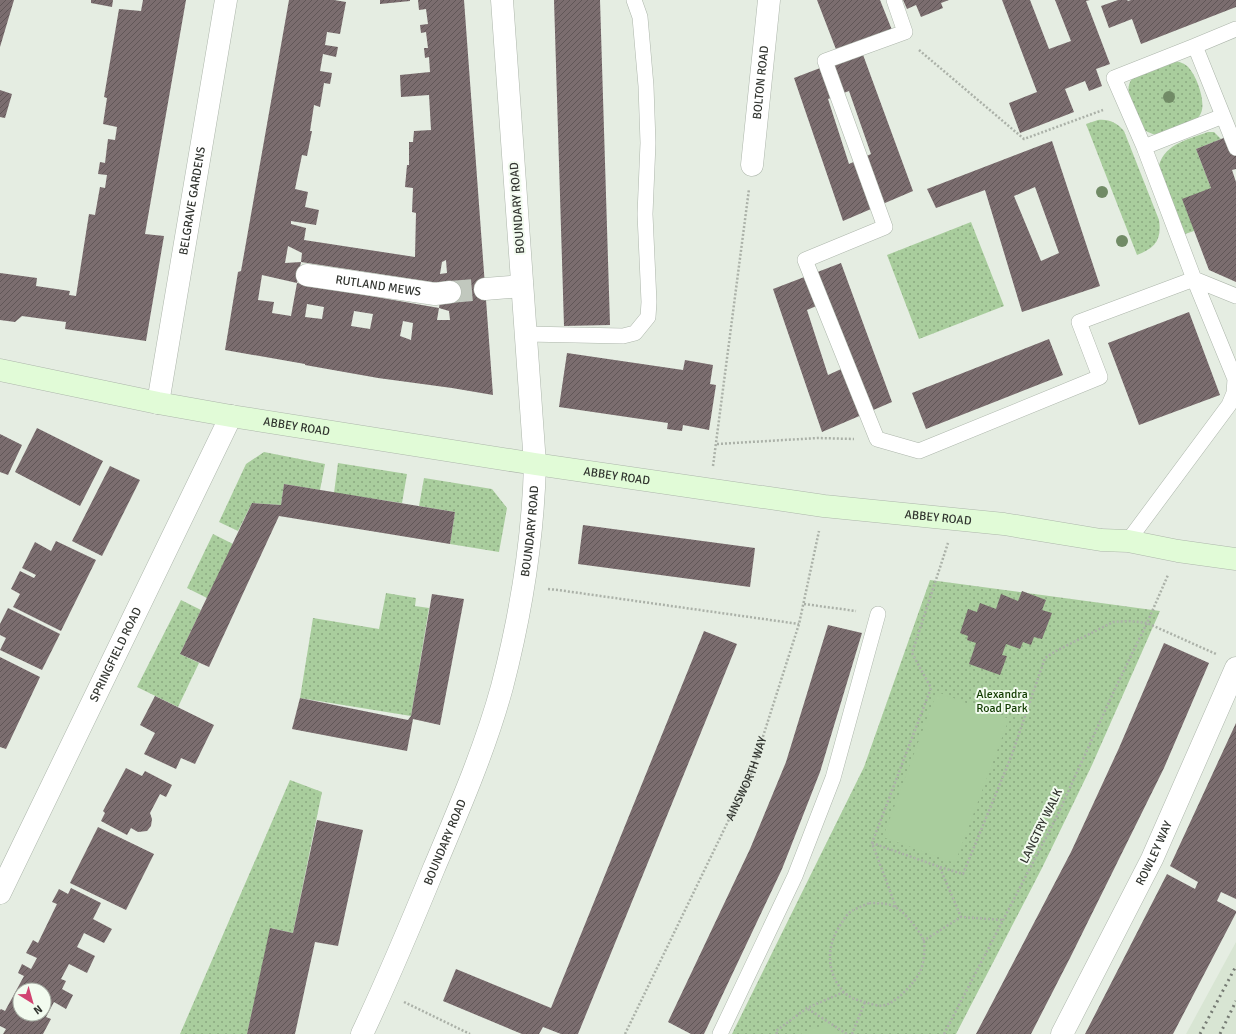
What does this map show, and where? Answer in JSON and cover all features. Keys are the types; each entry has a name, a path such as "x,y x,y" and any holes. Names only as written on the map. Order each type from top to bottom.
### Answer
{"main road":[{"name":"ABBEY ROAD","path":"0,370 158,403 230,416 535,464 824,506 1004,524 1101,540 1128,541 1178,551 1236,559"}],"street":[{"name":"BELGRAVE GARDENS","path":"158,403 226,0"},
{"name":"BOUNDARY ROAD","path":"362,1034 382,992 453,825 489,728 507,667 523,589 532,523 535,464 502,0"},
{"name":"BOLTON ROAD","path":"752,165 769,0"},
{"name":"RUTLAND MEWS","path":"307,275 435,294 450,292"},
{"path":"485,289 522,286"},
{"name":"SPRINGFIELD ROAD","path":"0,893 230,416"},
{"name":"ROWLEY WAY","path":"1062,1034 1152,859 1229,662"}],"lane":[{"path":"526,334 623,336 635,334 648,318 649,302 645,214 648,143 646,86 640,17 634,0"},
{"path":"894,0 906,32 825,61 885,227 805,260 877,439 919,451 1100,377 1079,322 1194,279 1236,296"},
{"path":"1128,541 1229,405 1234,393 1235,379 1194,279 1144,147 1114,78 1236,29"},
{"path":"1195,46 1236,148"},
{"path":"1144,147 1223,116"},
{"path":"720,1034 795,876 834,778 878,614"}],"path":[{"path":"900,34 1024,139 1124,102"},
{"path":"709,490 717,444 752,165"},
{"path":"717,444 818,438 877,439"},
{"name":"AINSWORTH WAY","path":"625,1034 751,774 799,624 824,506"},
{"path":"896,907 872,843 931,688 912,653 955,519"},
{"name":"LANGTRY WALK","path":"944,1034 1057,816 1147,623 1178,551"},
{"path":"523,589 558,590 799,624"},
{"path":"804,604 878,614"},
{"path":"872,843 963,874 1011,757 1045,658 1113,622 1129,621 1147,623 1229,662"},
{"path":"940,867 961,917"},
{"path":"869,903 886,903 896,907 908,918 924,941 924,956 920,971 912,983 899,996 886,1005 876,1005 854,999 844,992 835,979 830,956 831,941 848,914 869,903"},
{"path":"924,941 961,917 1003,920"},
{"path":"382,992 470,1034"},
{"path":"777,1034 776,1031 807,1008 844,992"},
{"path":"852,1034 865,1002"},
{"path":"807,1008 847,1034"}],"shaded area":[{"path":"1236,942 1236,1034 1186,1034"}],"green space":[{"path":"1173,60 1186,65 1198,83 1202,96 1201,113 1193,122 1158,135 1144,130 1141,126 1136,117 1129,96 1129,87 1137,74"},
{"path":"1098,120 1112,122 1124,131 1159,220 1160,227 1156,242 1153,246 1137,255 1086,124"},
{"path":"1208,132 1214,132 1221,139 1196,149 1211,188 1194,231 1185,234 1181,231 1158,170 1160,161 1170,149 1177,144"},
{"path":"971,222 1004,306 919,339 887,255"},
{"path":"264,452 325,464 320,490 284,484 281,505 252,503 238,531 219,522 246,464"},
{"path":"338,463 407,474 402,503 334,493"},
{"path":"424,478 492,489 507,508 499,552 450,544 455,512 419,506"},
{"path":"213,534 233,544 207,598 187,588"},
{"name":"Alexandra Road Park","path":"930,580 1160,611 1092,765 1042,868 956,1034 732,1034 864,767"},
{"path":"386,593 416,598 415,606 429,608 411,716 300,698 313,618 379,629"},
{"path":"181,600 201,610 180,654 199,663 178,707 137,687"},
{"path":"937,692 1009,719 955,863 883,837"},
{"path":"290,780 322,792 293,933 271,928 247,1034 180,1034"},
{"path":"826,1024 844,1034 800,1034"}],"building":[{"path":"0,0 14,0 0,47"},
{"path":"91,0 113,0 112,7 91,3"},
{"path":"143,0 186,0 145,234 164,236 146,341 65,329 66,322 22,316 15,322 0,320 0,273 37,278 36,286 70,291 69,295 76,296 89,214 95,215 100,187 105,188 107,175 98,174 100,162 105,163 108,139 115,140 117,127 103,124 107,98 104,97 119,9 141,11"},
{"path":"289,0 334,0 346,2 340,34 327,32 325,45 338,47 336,57 323,54 320,71 332,73 330,84 324,83 320,107 314,105 310,131 312,131 307,156 302,155 295,189 308,192 305,207 319,210 316,225 291,221 291,224 306,228 304,240 415,257 416,213 412,212 413,188 405,187 407,165 409,165 409,142 413,142 414,131 431,130 429,95 401,97 400,75 430,72 429,57 425,58 424,48 428,48 426,32 421,33 420,25 428,24 426,9 419,10 418,0 464,0 493,395 378,378 225,350 238,272 241,271","holes":["288,246 302,253 301,262 285,263","446,260 447,273 440,274 442,262","301,262 438,283 440,300 439,308 297,283","262,275 297,283 291,316 272,313 274,302 258,300","307,304 324,307 322,319 305,317","439,308 449,311 450,320 437,320","354,311 373,314 370,329 351,326","403,321 413,323 411,340 400,336"]},
{"path":"380,0 410,0 410,1 380,4"},
{"path":"554,0 600,0 610,325 564,326"},
{"path":"817,0 880,0 892,30 837,52"},
{"path":"903,0 949,0 941,3 943,8 921,17 916,5 907,9"},
{"path":"1002,0 1030,0 1049,49 1071,41 1055,0 1090,0 1086,1 1110,64 1096,69 1102,86 1089,91 1085,81 1065,89 1074,112 1020,133 1009,103 1037,92"},
{"path":"1118,0 1236,0 1236,7 1141,44 1132,19 1109,28 1101,6"},
{"path":"862,52 913,191 843,221 794,78","holes":["849,91 871,154 849,164 828,99"]},
{"path":"0,90 12,94 5,118 0,117"},
{"path":"1236,133 1236,169 1232,170 1236,182 1236,282 1209,270 1182,199 1211,188 1196,149"},
{"path":"1052,141 1100,286 1022,312 985,190 936,208 927,189","holes":["1035,187 1059,253 1041,261 1014,196"]},
{"path":"841,263 892,402 822,432 773,289","holes":["828,301 850,365 828,375 807,310"]},
{"path":"1189,312 1220,395 1139,425 1108,343"},
{"path":"1049,339 1063,375 926,429 912,393"},
{"path":"567,353 683,370 685,360 713,365 710,384 716,385 709,430 683,425 682,431 667,429 668,423 559,407"},
{"path":"37,428 103,461 80,506 15,472"},
{"path":"0,434 22,445 8,475 0,472"},
{"path":"110,466 140,480 102,556 72,541"},
{"path":"284,484 455,512 450,544 279,516 209,667 180,654 252,503 281,505"},
{"path":"583,525 755,548 750,587 578,564"},
{"path":"56,541 96,560 61,631 13,607 20,594 11,589 20,571 34,578 36,575 22,568 35,542 51,551"},
{"path":"1022,591 1046,600 1042,610 1052,613 1042,639 1034,637 1031,645 1023,642 1020,649 1006,644 1002,655 1007,656 1000,675 969,664 976,643 967,640 968,636 960,633 968,609 977,612 980,603 996,609 1001,594 1018,601"},
{"path":"432,594 464,599 440,725 413,719 407,751 292,729 300,698 408,720 411,716"},
{"path":"8,608 60,634 42,670 0,650 6,638 0,635 0,624"},
{"path":"828,625 862,633 820,772 782,869 704,1034 691,1034 668,1022 750,849 786,762"},
{"path":"704,631 737,644 578,1034 561,1034 543,1027 539,1034 522,1034 443,1001 456,969 551,1008"},
{"path":"1164,643 1209,663 1164,768 1031,1034 976,1034 1071,852 1119,748"},
{"path":"0,657 40,677 6,749 0,747"},
{"path":"155,696 214,725 195,764 181,758 176,769 144,754 155,733 140,725"},
{"path":"1236,723 1236,899 1221,892 1217,901 1236,911 1236,913 1173,1034 1085,1034 1167,874 1195,889 1198,882 1170,866"},
{"path":"126,768 142,776 145,771 172,785 166,797 160,794 150,813 152,819 151,826 147,831 138,832 131,828 127,835 101,821 105,813 103,811"},
{"path":"317,820 363,830 338,946 315,942 295,1034 247,1034 270,928 293,933"},
{"path":"98,827 154,854 126,910 70,883"},
{"path":"71,888 101,903 93,919 112,929 104,943 84,933 77,947 95,956 87,973 69,964 61,979 66,981 62,989 73,995 66,1009 54,1002 52,1006 52,982 21,982 24,976 18,973 22,964 31,969 37,958 26,953 33,940 38,943 57,904 52,902 59,889 68,894"},
{"path":"12,998 12,1022 49,1022 43,1034 3,1034 6,1029 0,1026 0,1010 5,1011"}],"tunnel":[{"path":"450,292 485,289"}],"railway":[{"path":"1200,1034 1236,966"},
{"path":"1220,1034 1236,1001"}]}
